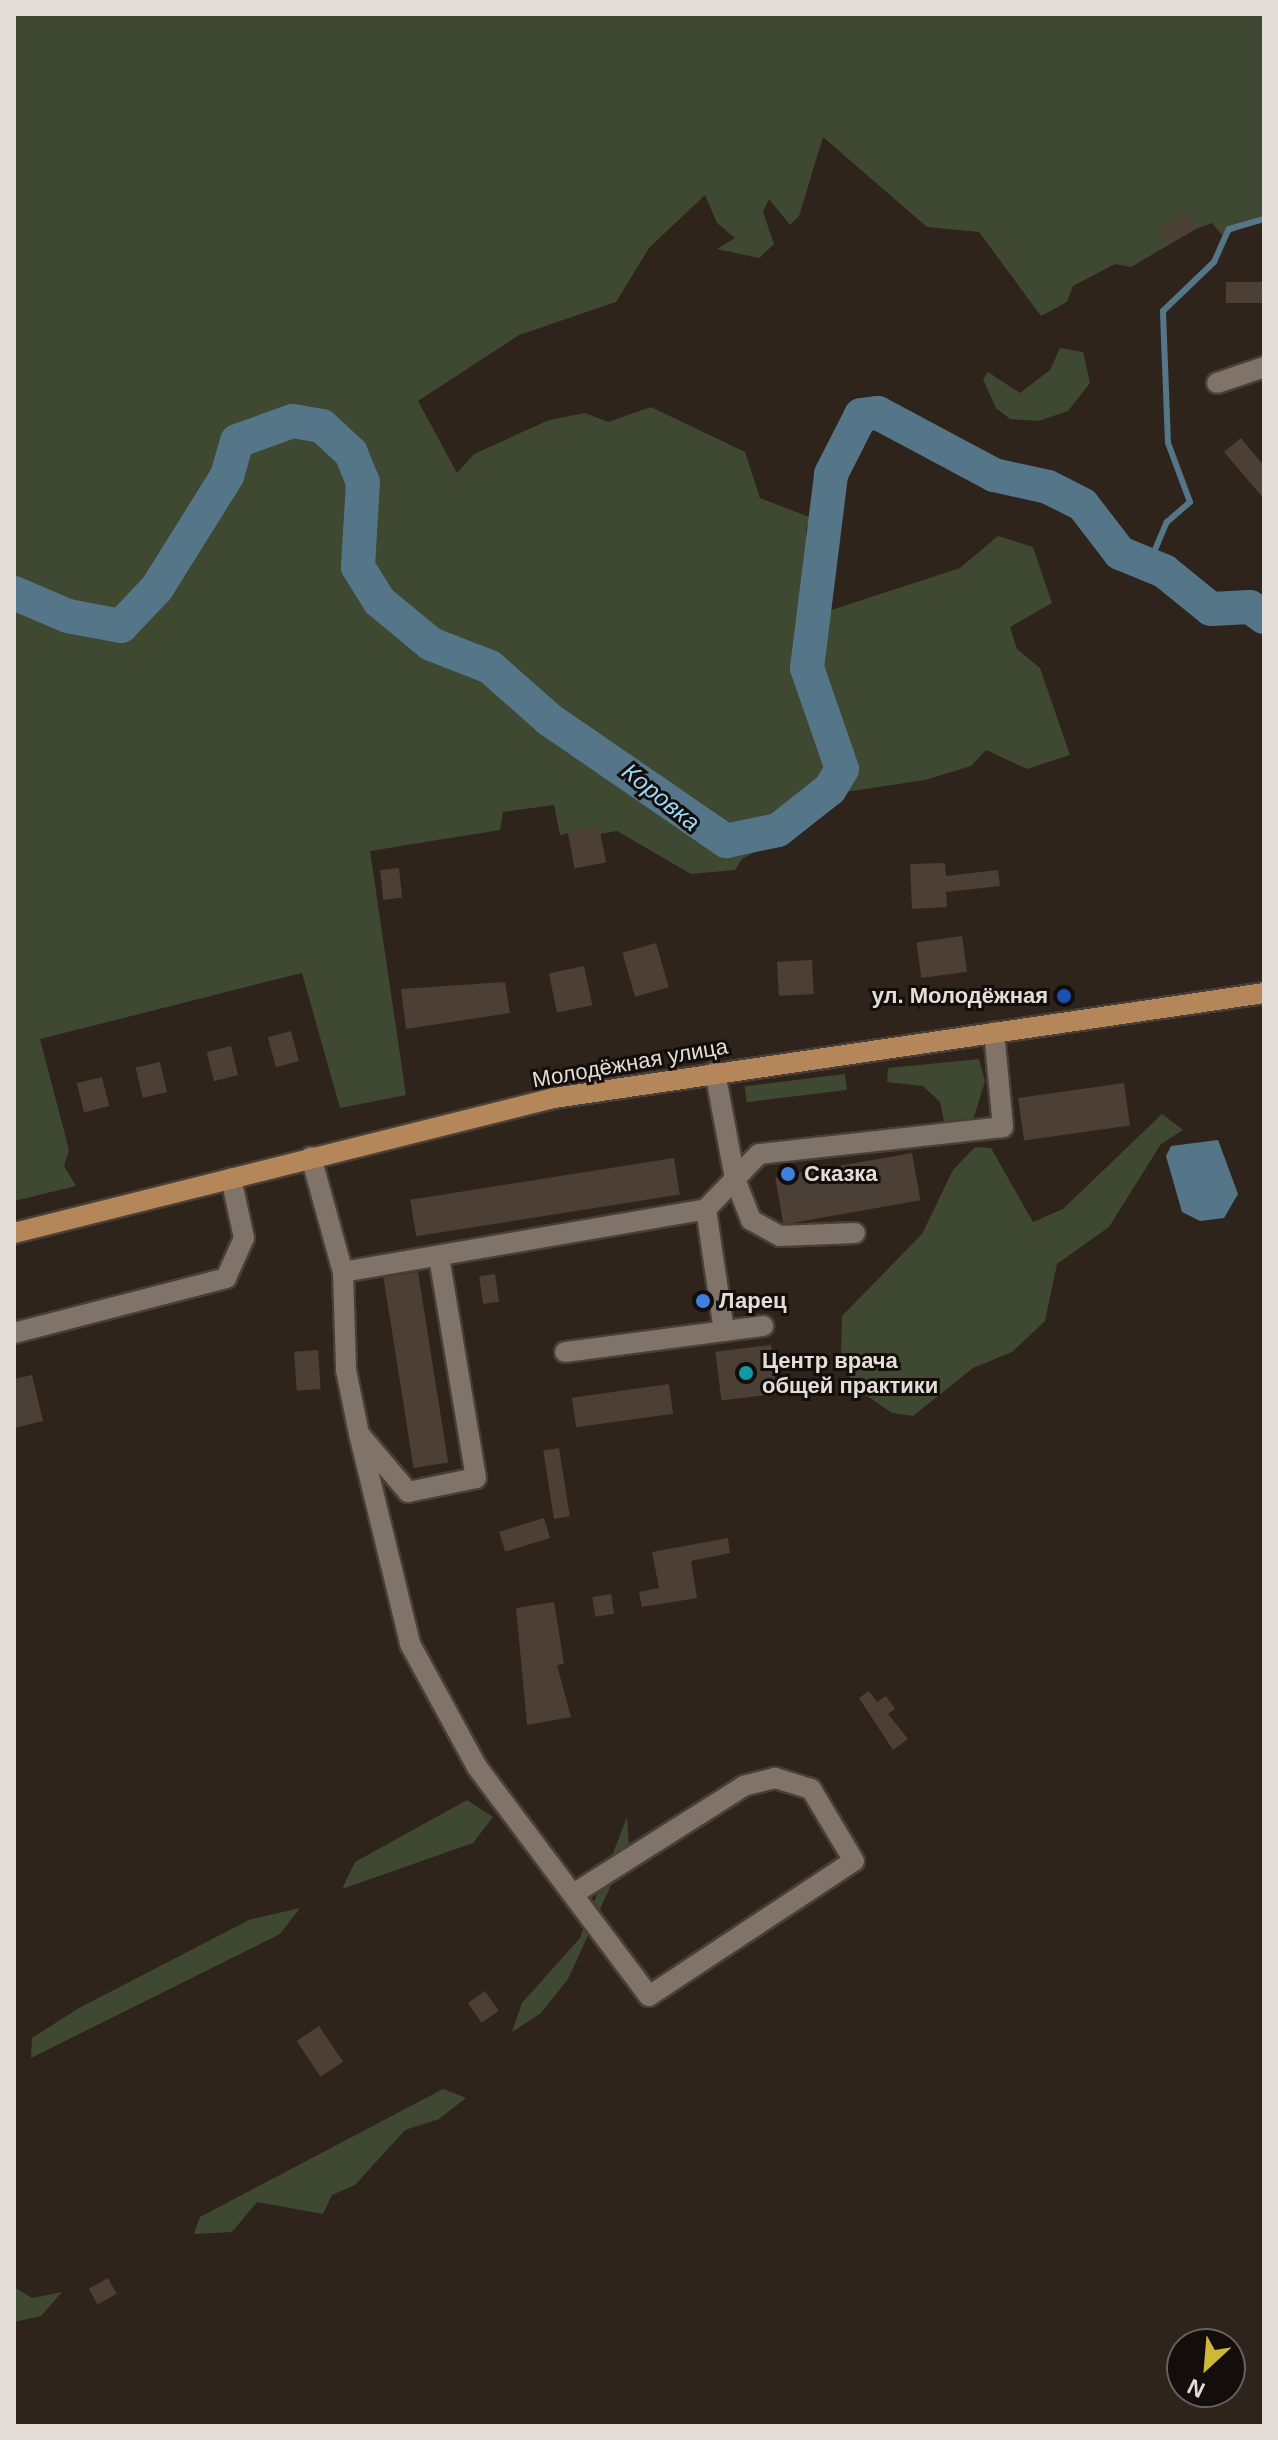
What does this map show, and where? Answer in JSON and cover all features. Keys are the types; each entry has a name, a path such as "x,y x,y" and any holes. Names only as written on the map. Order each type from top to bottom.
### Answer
{"main road":[{"name":"Молодёжная улица","path":"14,1233 554,1098 1264,993"}],"street":[{"path":"1217,383 1264,367"},
{"path":"343,1272 706,1209 759,1154 1003,1127 994,1032"},
{"path":"715,1072 735,1179 751,1220 780,1236 855,1233"},
{"path":"311,1157 343,1272 346,1370 410,1644 477,1767 649,1996 854,1861 811,1789 775,1778 744,1786 573,1894"},
{"path":"14,1333 226,1278 244,1238 231,1178"},
{"path":"706,1209 724,1331"},
{"path":"359,1434 408,1492 476,1478 439,1257"},
{"path":"565,1352 763,1326"}],"green space":[{"path":"14,14 1264,14 1264,219 1223,236 1212,223 1131,267 1115,264 1073,286 1067,302 1041,316 979,232 927,227 823,137 799,216 790,225 769,199 763,212 774,244 759,258 717,249 735,238 717,223 705,195 649,248 616,302 519,335 418,401 457,473 474,454 549,420 585,413 608,422 651,407 745,452 760,498 822,522 806,527 810,617 960,568 998,536 1033,547 1052,603 1010,627 1017,649 1040,668 1070,755 1027,769 986,750 971,766 925,780 825,795 815,819 742,859 735,870 691,874 617,831 600,834 598,827 560,835 554,805 503,812 500,830 370,851 406,1095 340,1108 302,973 40,1039 69,1150 64,1166 76,1186 14,1201"},
{"path":"1060,348 1083,352 1090,383 1068,411 1038,421 1010,419 996,408 983,379 988,372 1020,393 1050,370"},
{"path":"979,1059 985,1081 972,1124 945,1125 940,1102 923,1086 887,1082 888,1068"},
{"path":"845,1074 847,1090 747,1102 745,1086"},
{"path":"1162,1114 1183,1130 1161,1144 1109,1227 1057,1264 1045,1321 1012,1352 973,1368 913,1416 892,1413 854,1387 841,1356 842,1316 922,1234 953,1170 975,1147 991,1148 1033,1222 1063,1209"},
{"path":"467,1800 493,1817 473,1843 342,1889 355,1862"},
{"path":"627,1817 629,1846 568,1979 541,2013 512,2032 522,2003 580,1938"},
{"path":"300,1908 280,1934 31,2058 32,2038 79,2008 249,1920"},
{"path":"443,2089 466,2098 439,2119 405,2130 355,2185 332,2195 323,2214 257,2202 232,2232 194,2234 200,2217"},
{"path":"14,2287 32,2298 62,2292 41,2316 14,2322"}],"water":[{"path":"1218,1140 1238,1194 1224,1218 1200,1221 1182,1212 1166,1156 1171,1146"}],"building":[{"path":"1187,213 1196,229 1168,244 1159,229"},
{"path":"1226,282 1264,282 1264,303 1226,303"},
{"path":"1241,438 1264,466 1264,499 1224,452"},
{"path":"599,826 606,862 575,868 568,832"},
{"path":"945,863 946,876 998,870 1000,886 946,892 947,907 912,909 910,864"},
{"path":"399,868 402,898 383,900 380,870"},
{"path":"962,936 967,972 921,978 916,942"},
{"path":"656,943 669,987 635,997 622,953"},
{"path":"812,960 814,994 779,996 777,962"},
{"path":"584,966 592,1005 557,1013 549,973"},
{"path":"505,982 510,1013 406,1029 401,989"},
{"path":"291,1031 299,1061 276,1067 268,1037"},
{"path":"231,1046 238,1075 214,1081 207,1052"},
{"path":"160,1062 167,1092 143,1098 136,1068"},
{"path":"102,1077 109,1106 84,1112 77,1083"},
{"path":"1124,1083 1130,1126 1024,1140 1018,1098"},
{"path":"912,1153 920,1200 783,1224 775,1177"},
{"path":"674,1158 680,1195 416,1236 410,1200"},
{"path":"418,1272 448,1463 414,1468 383,1277"},
{"path":"495,1274 499,1302 483,1304 479,1276"},
{"name":"Центр врача общей практики","path":"771,1345 777,1394 721,1400 715,1352"},
{"path":"318,1350 321,1389 297,1391 294,1352"},
{"path":"32,1375 43,1421 14,1428 14,1379"},
{"path":"669,1384 673,1414 576,1427 572,1398"},
{"path":"559,1448 570,1516 554,1519 543,1451"},
{"path":"544,1518 550,1538 505,1552 499,1532"},
{"path":"728,1538 730,1553 691,1561 697,1598 642,1607 639,1592 659,1588 652,1552"},
{"path":"611,1594 614,1614 595,1617 592,1597"},
{"path":"554,1602 564,1664 557,1665 571,1717 527,1725 516,1608"},
{"path":"869,1691 877,1702 886,1696 895,1709 888,1714 908,1739 893,1750 859,1698"},
{"path":"485,1991 499,2011 482,2023 468,2003"},
{"path":"319,2026 343,2062 321,2077 297,2041"},
{"path":"108,2278 117,2294 97,2304 89,2289"}],"waterway":[{"path":"1137,563 1133,551 1154,552 1167,522 1190,502 1168,443 1163,311 1214,262 1229,229 1264,219"},
{"name":"Коровка","path":"14,593 68,616 121,626 157,588 227,476 237,441 293,421 322,426 351,453 363,482 358,567 379,601 431,644 490,667 550,720 726,841 778,830 830,789 842,769 807,668 831,474 861,415 878,413 994,475 1048,487 1083,505 1120,553 1164,571 1211,609 1250,607 1264,617"}],"place":[{"name":"ул. Молодёжная","path":"1064,996"},
{"name":"Сказка","path":"788,1174"},
{"name":"Ларец","path":"703,1301"},
{"name":"Центр врача общей практики","path":"746,1373"}]}
